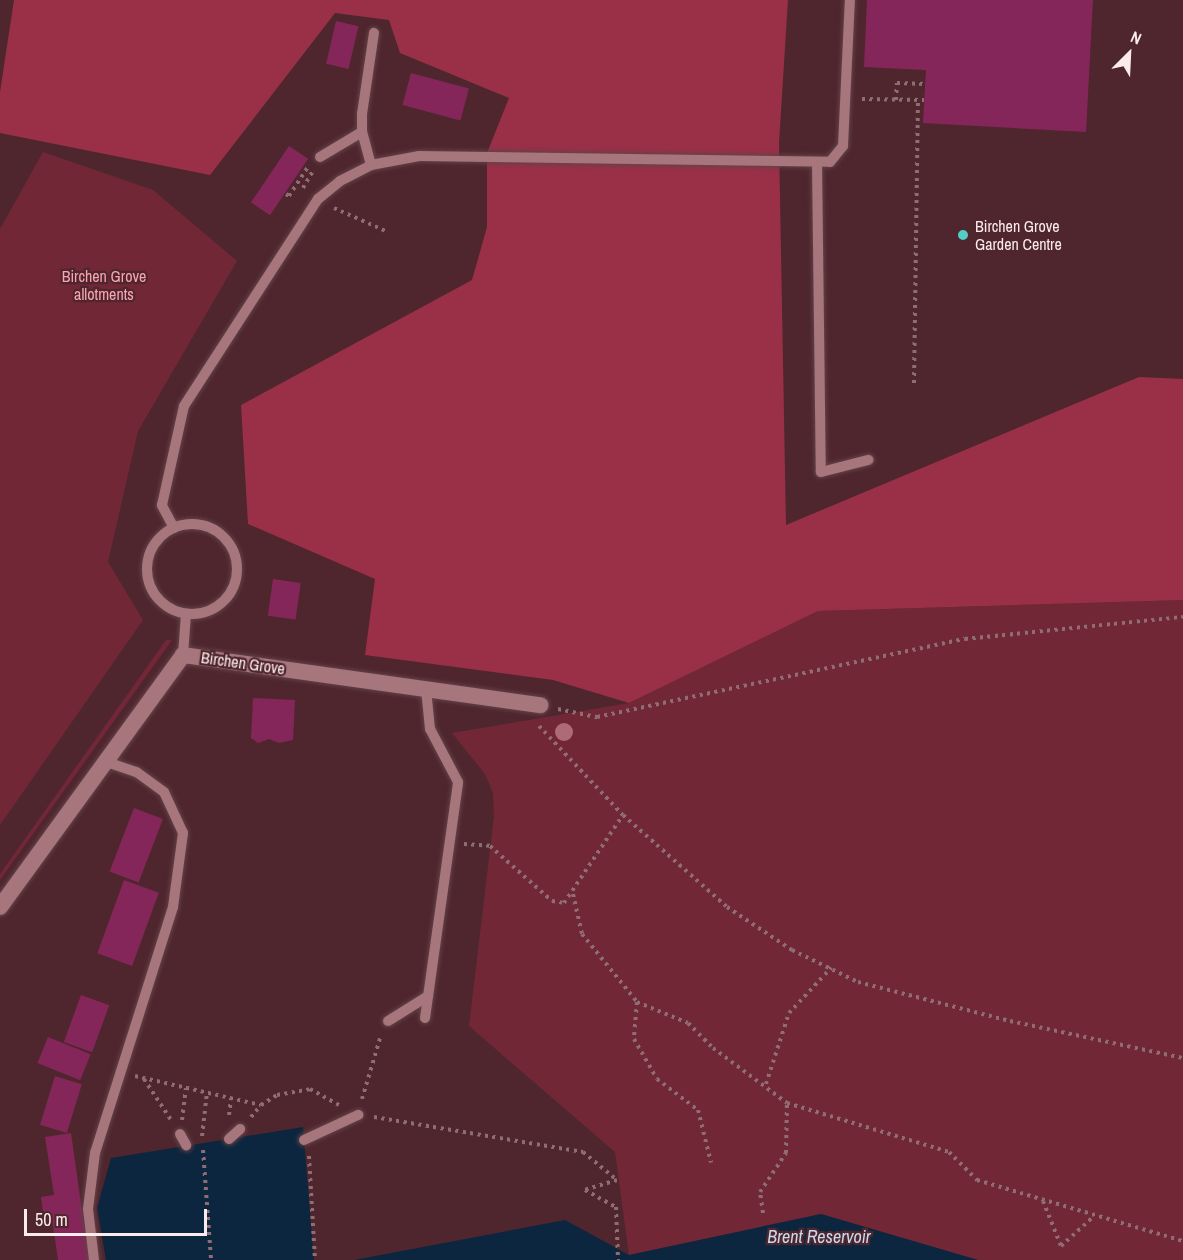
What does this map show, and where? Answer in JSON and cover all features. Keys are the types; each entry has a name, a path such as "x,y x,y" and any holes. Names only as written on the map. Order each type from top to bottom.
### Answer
{"street":[{"name":"Birchen Grove","path":"0,907 183,655 426,689 536,711"}],"lane":[{"path":"174,528 162,505 184,406 318,199 340,181 370,165 418,156 830,162 843,146 850,0"},
{"path":"370,165 362,132 374,33"},
{"path":"314,161 362,132"},
{"path":"817,162 821,472 868,460"},
{"path":"203,526 216,532 234,554 237,568 235,583 218,606 205,612 186,614 165,605 155,595 147,570 154,545 174,528 203,526"},
{"path":"183,655 186,614"},
{"path":"425,1018 458,782 430,729 426,689"},
{"path":"94,1260 88,1209 95,1153 173,907 183,833 164,792 136,772 104,761"},
{"path":"388,1021 428,996"},
{"path":"306,1139 358,1115"},
{"path":"229,1139 240,1129"},
{"path":"180,1134 186,1145"}],"path":[{"path":"896,100 897,83 925,84"},
{"path":"846,98 924,100"},
{"path":"914,383 918,100"},
{"path":"307,193 302,190 315,168 314,161"},
{"path":"286,194 289,196 314,161"},
{"path":"331,207 388,231"},
{"path":"536,711 597,717 965,639 1183,617"},
{"path":"536,711 623,815 727,907 792,950 858,982 1010,1021 1183,1058"},
{"path":"450,842 490,846 552,901 564,903 573,894 623,815"},
{"path":"573,894 582,934 637,1002 688,1023 713,1048 766,1084 788,1103 949,1152 976,1180 1183,1241"},
{"path":"766,1084 789,1013 831,969"},
{"path":"637,1002 634,1039 657,1079 698,1110 711,1162"},
{"path":"358,1115 376,1044 388,1021"},
{"path":"120,1073 261,1105 277,1095 310,1089 358,1115 583,1152 617,1180 585,1190 616,1207 618,1260"},
{"path":"143,1078 180,1134"},
{"path":"180,1134 186,1088"},
{"path":"207,1092 201,1125 211,1260"},
{"path":"763,1213 760,1192 786,1154 788,1103"},
{"path":"306,1139 315,1260"},
{"path":"1043,1201 1060,1245 1094,1216"}],"green space":[{"name":"Birchen Grove allotments","path":"43,152 153,190 237,261 138,431 108,562 143,620 0,825 0,229"},
{"path":"1183,600 1183,1260 978,1260 821,1214 629,1255 615,1152 469,1026 494,816 493,793 485,774 452,733 629,703 818,611"},
{"path":"166,640 172,640 0,880 0,874"}],"shaded area":[{"path":"14,0 788,0 779,143 786,525 1139,377 1183,379 1183,600 818,611 629,703 553,680 365,655 375,579 248,524 241,405 472,280 487,227 487,153 509,98 400,53 389,20 335,13 210,175 0,133 0,92"}],"water":[{"path":"303,1127 314,1260 106,1260 97,1208 111,1158"},
{"name":"Brent Reservoir","path":"821,1214 978,1260 354,1260 565,1220 629,1255"}],"building":[{"path":"867,0 1093,0 1086,132 923,123 926,70 864,67"},
{"path":"336,21 358,26 349,69 326,64"},
{"path":"411,73 469,89 460,120 402,105"},
{"path":"289,146 308,159 270,215 251,202"},
{"path":"273,579 301,583 296,620 268,616"},
{"path":"253,698 295,700 293,740 279,743 269,739 258,743 251,738"},
{"path":"134,808 163,819 139,883 110,871"},
{"path":"124,880 159,893 132,966 97,953"},
{"path":"81,995 109,1005 92,1052 64,1042"},
{"path":"48,1037 91,1054 80,1080 38,1063"},
{"path":"55,1076 82,1084 67,1133 40,1125"},
{"path":"71,1133 89,1260 58,1260 52,1219 44,1220 41,1197 54,1195 45,1137"}],"place":[{"name":"Birchen Grove Garden Centre","path":"963,235"}]}
